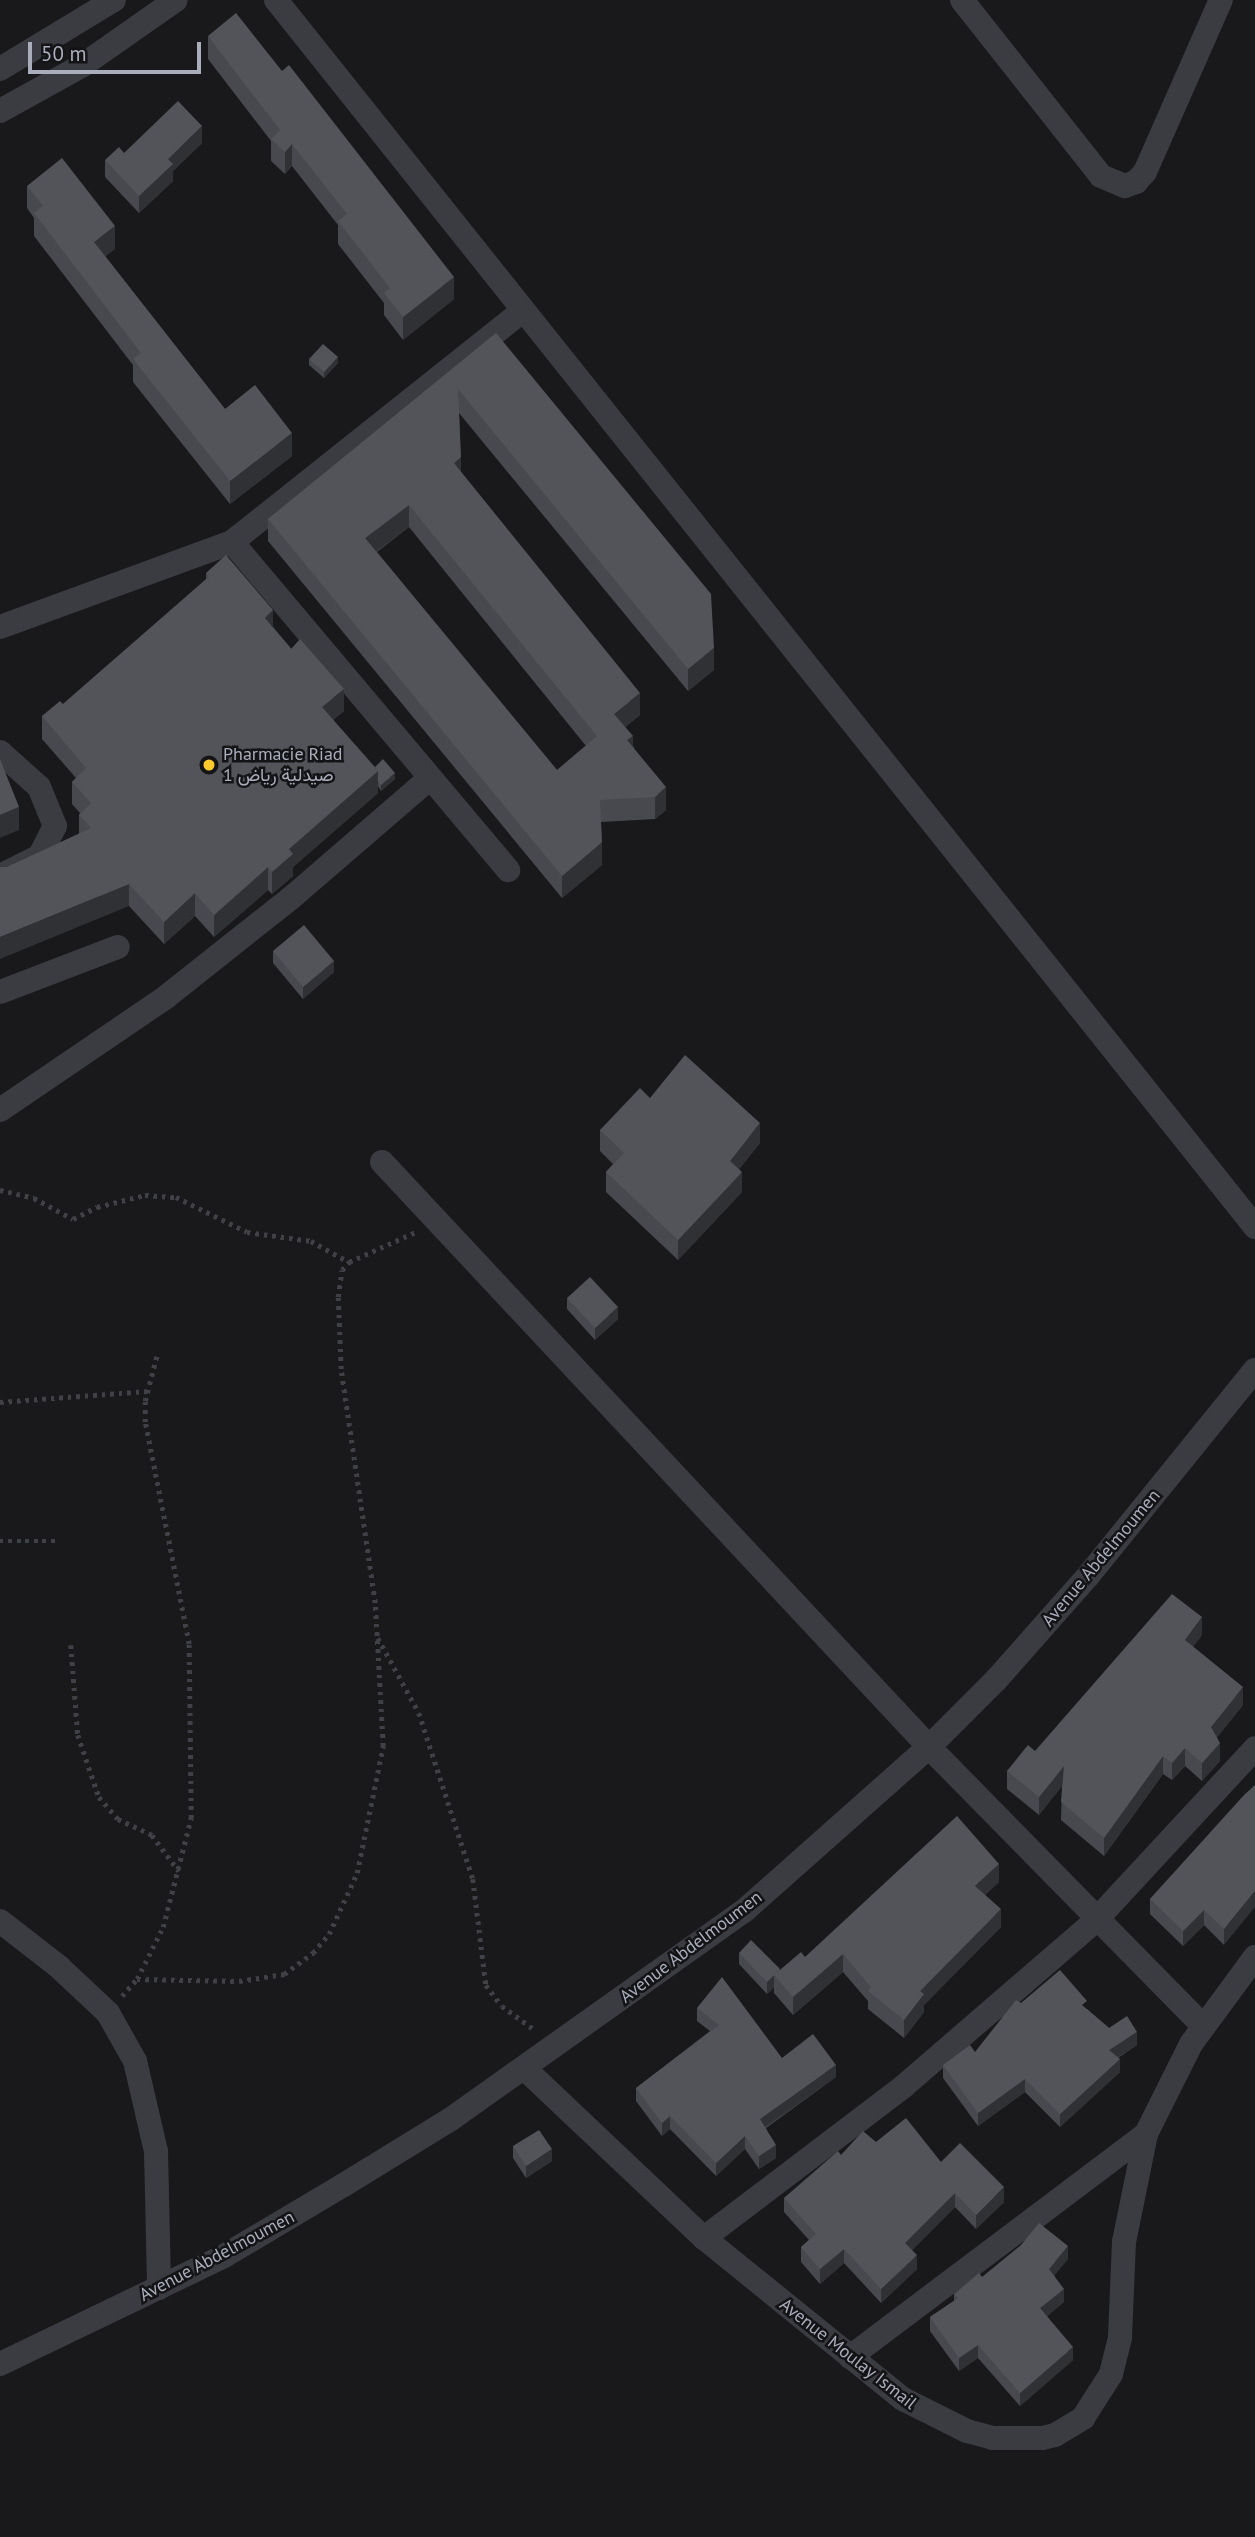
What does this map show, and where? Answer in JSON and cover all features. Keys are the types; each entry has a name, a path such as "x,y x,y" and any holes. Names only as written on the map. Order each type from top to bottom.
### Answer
{"street":[{"path":"0,69 114,0"},
{"path":"0,111 83,65 176,0"},
{"path":"276,0 1255,1227"},
{"path":"962,0 1101,176 1125,186 1136,182 1145,172 1221,0"},
{"path":"0,627 232,542 522,311"},
{"path":"232,542 508,870"},
{"path":"0,752 39,787 55,826 40,856 0,876"},
{"path":"0,1110 166,997 292,898 429,779"},
{"path":"0,992 118,947"},
{"path":"382,1162 929,1747 1203,2026"},
{"name":"Avenue Abdelmoumen","path":"0,2364 159,2288 342,2186 557,2045 744,1910 929,1747 996,1680 1088,1576 1255,1370"},
{"path":"704,2238 904,2086 1096,1920 1255,1748"},
{"path":"0,1921 60,1967 107,2013 142,2078 152,2124 159,2183 159,2288"},
{"name":"Avenue Moulay Ismail","path":"524,2067 704,2238 903,2399 967,2431 1016,2440 1055,2435 1076,2423 1103,2391 1117,2355 1124,2242 1146,2134 1203,2026 1255,1957"},
{"path":"850,2357 1146,2134"}],"path":[{"path":"0,1190 37,1199 73,1219 97,1207 145,1195 176,1197 247,1233 311,1241 349,1262"},
{"path":"137,1979 239,1981 284,1974 313,1954 329,1934 357,1873 381,1775 378,1637 341,1369 338,1297 342,1270 349,1262 440,1222"},
{"path":"107,2013 137,1979 163,1927 191,1818 188,1644 147,1435 148,1391 157,1355"},
{"path":"0,1402 148,1391"},
{"path":"0,1541 55,1541"},
{"path":"378,1637 419,1713 473,1879 486,1985 502,2006 557,2045"},
{"path":"71,1645 78,1735 99,1797 118,1819 152,1835 179,1871"}],"building":[{"path":"236,13 282,71 289,65 454,277 403,317 384,293 390,288 338,221 347,214 292,144 285,152 271,139 280,130 208,36"},
{"path":"178,101 202,126 168,159 173,164 139,196 105,160 119,147 124,153"},
{"path":"62,158 115,226 94,242 225,409 255,385 292,433 230,481 133,359 141,353 34,213 43,206 27,186"},
{"path":"496,333 711,594 714,648 688,669 458,389 461,457 454,463 640,693 614,714 633,736 627,740 666,787 655,797 600,800 602,842 562,876 268,519","holes":["409,505 597,736 557,770 365,538"]},
{"path":"323,344 338,357 324,372 309,359"},
{"name":"Pharmacie Riad 1 صيدلية رياض","path":"226,555 273,610 265,618 291,649 300,639 344,689 322,707 378,771 289,849 293,854 272,872 268,867 214,915 195,893 164,922 129,884 0,937 0,867 7,867 91,828 79,815 91,803 72,782 86,768 42,716 60,701 63,704 209,577 206,573"},
{"path":"0,759 19,807 0,815"},
{"path":"383,759 395,773 381,785 375,767"},
{"path":"304,925 334,961 303,987 273,951"},
{"path":"685,1055 760,1123 730,1161 742,1172 678,1240 606,1172 624,1153 600,1130 640,1088 650,1098"},
{"path":"590,1277 618,1307 595,1328 567,1298"},
{"path":"1172,1594 1202,1617 1185,1640 1243,1687 1211,1727 1220,1743 1202,1763 1185,1748 1172,1763 1163,1756 1104,1838 1061,1802 1064,1766 1039,1797 1007,1771 1028,1745 1035,1751"},
{"path":"1255,1785 1255,1891 1224,1929 1204,1910 1183,1931 1150,1899"},
{"path":"957,1816 999,1864 975,1886 1001,1909 920,1991 924,1994 904,2020 868,1991 871,1987 843,1954 793,1997 774,1975 801,1952 805,1957"},
{"path":"751,1940 780,1969 767,1982 739,1953"},
{"path":"1060,1970 1087,2001 1082,2005 1109,2028 1127,2016 1137,2032 1109,2050 1120,2059 1060,2114 1025,2079 978,2113 943,2065 970,2045 975,2052 1016,2000 1021,2003"},
{"path":"722,1977 782,2058 813,2034 836,2065 760,2119 776,2145 759,2156 745,2136 716,2163 670,2116 662,2123 636,2088 719,2025 697,2008"},
{"path":"906,2118 941,2162 960,2143 1004,2187 976,2215 955,2193 905,2243 917,2255 881,2289 844,2249 820,2269 801,2247 816,2234 784,2198 838,2151 841,2155 863,2131 876,2142"},
{"path":"539,2130 552,2149 526,2166 513,2146"},
{"path":"1039,2223 1068,2246 1049,2269 1064,2289 1040,2308 1073,2347 1020,2393 978,2345 959,2358 930,2317 958,2298 954,2294 979,2273 982,2277 1021,2245"}],"place":[{"name":"Pharmacie Riad 1 صيدلية رياض","path":"209,765"}]}
